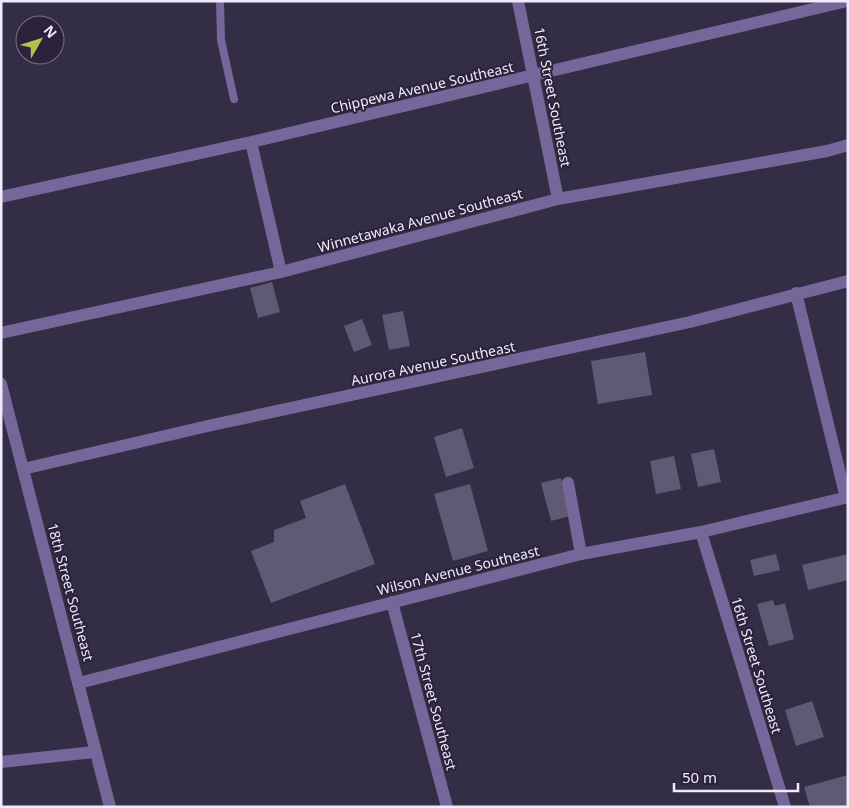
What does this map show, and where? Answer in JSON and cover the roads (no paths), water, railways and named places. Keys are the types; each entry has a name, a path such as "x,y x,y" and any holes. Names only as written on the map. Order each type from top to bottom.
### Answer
{"street":[{"name":"16th Street Southeast","path":"518,1 535,77 558,199"},
{"name":"Chippewa Avenue Southeast","path":"1,196 251,142 535,77 847,1"},
{"path":"251,142 281,272"},
{"name":"Winnetawaka Avenue Southeast","path":"1,333 281,272 558,199 827,151 848,144"},
{"name":"Aurora Avenue Southeast","path":"23,469 212,425 690,322 848,281"},
{"path":"796,293 847,497"},
{"name":"18th Street Southeast","path":"1,384 79,683 94,752 110,807"},
{"path":"568,483 581,554"},
{"name":"Wilson Avenue Southeast","path":"79,683 581,554 701,532 847,497"},
{"name":"16th Street Southeast","path":"701,532 785,807"},
{"name":"17th Street Southeast","path":"392,602 447,807"},
{"path":"1,762 94,752"}],"lane":[{"path":"220,1 221,40 234,99"}]}
